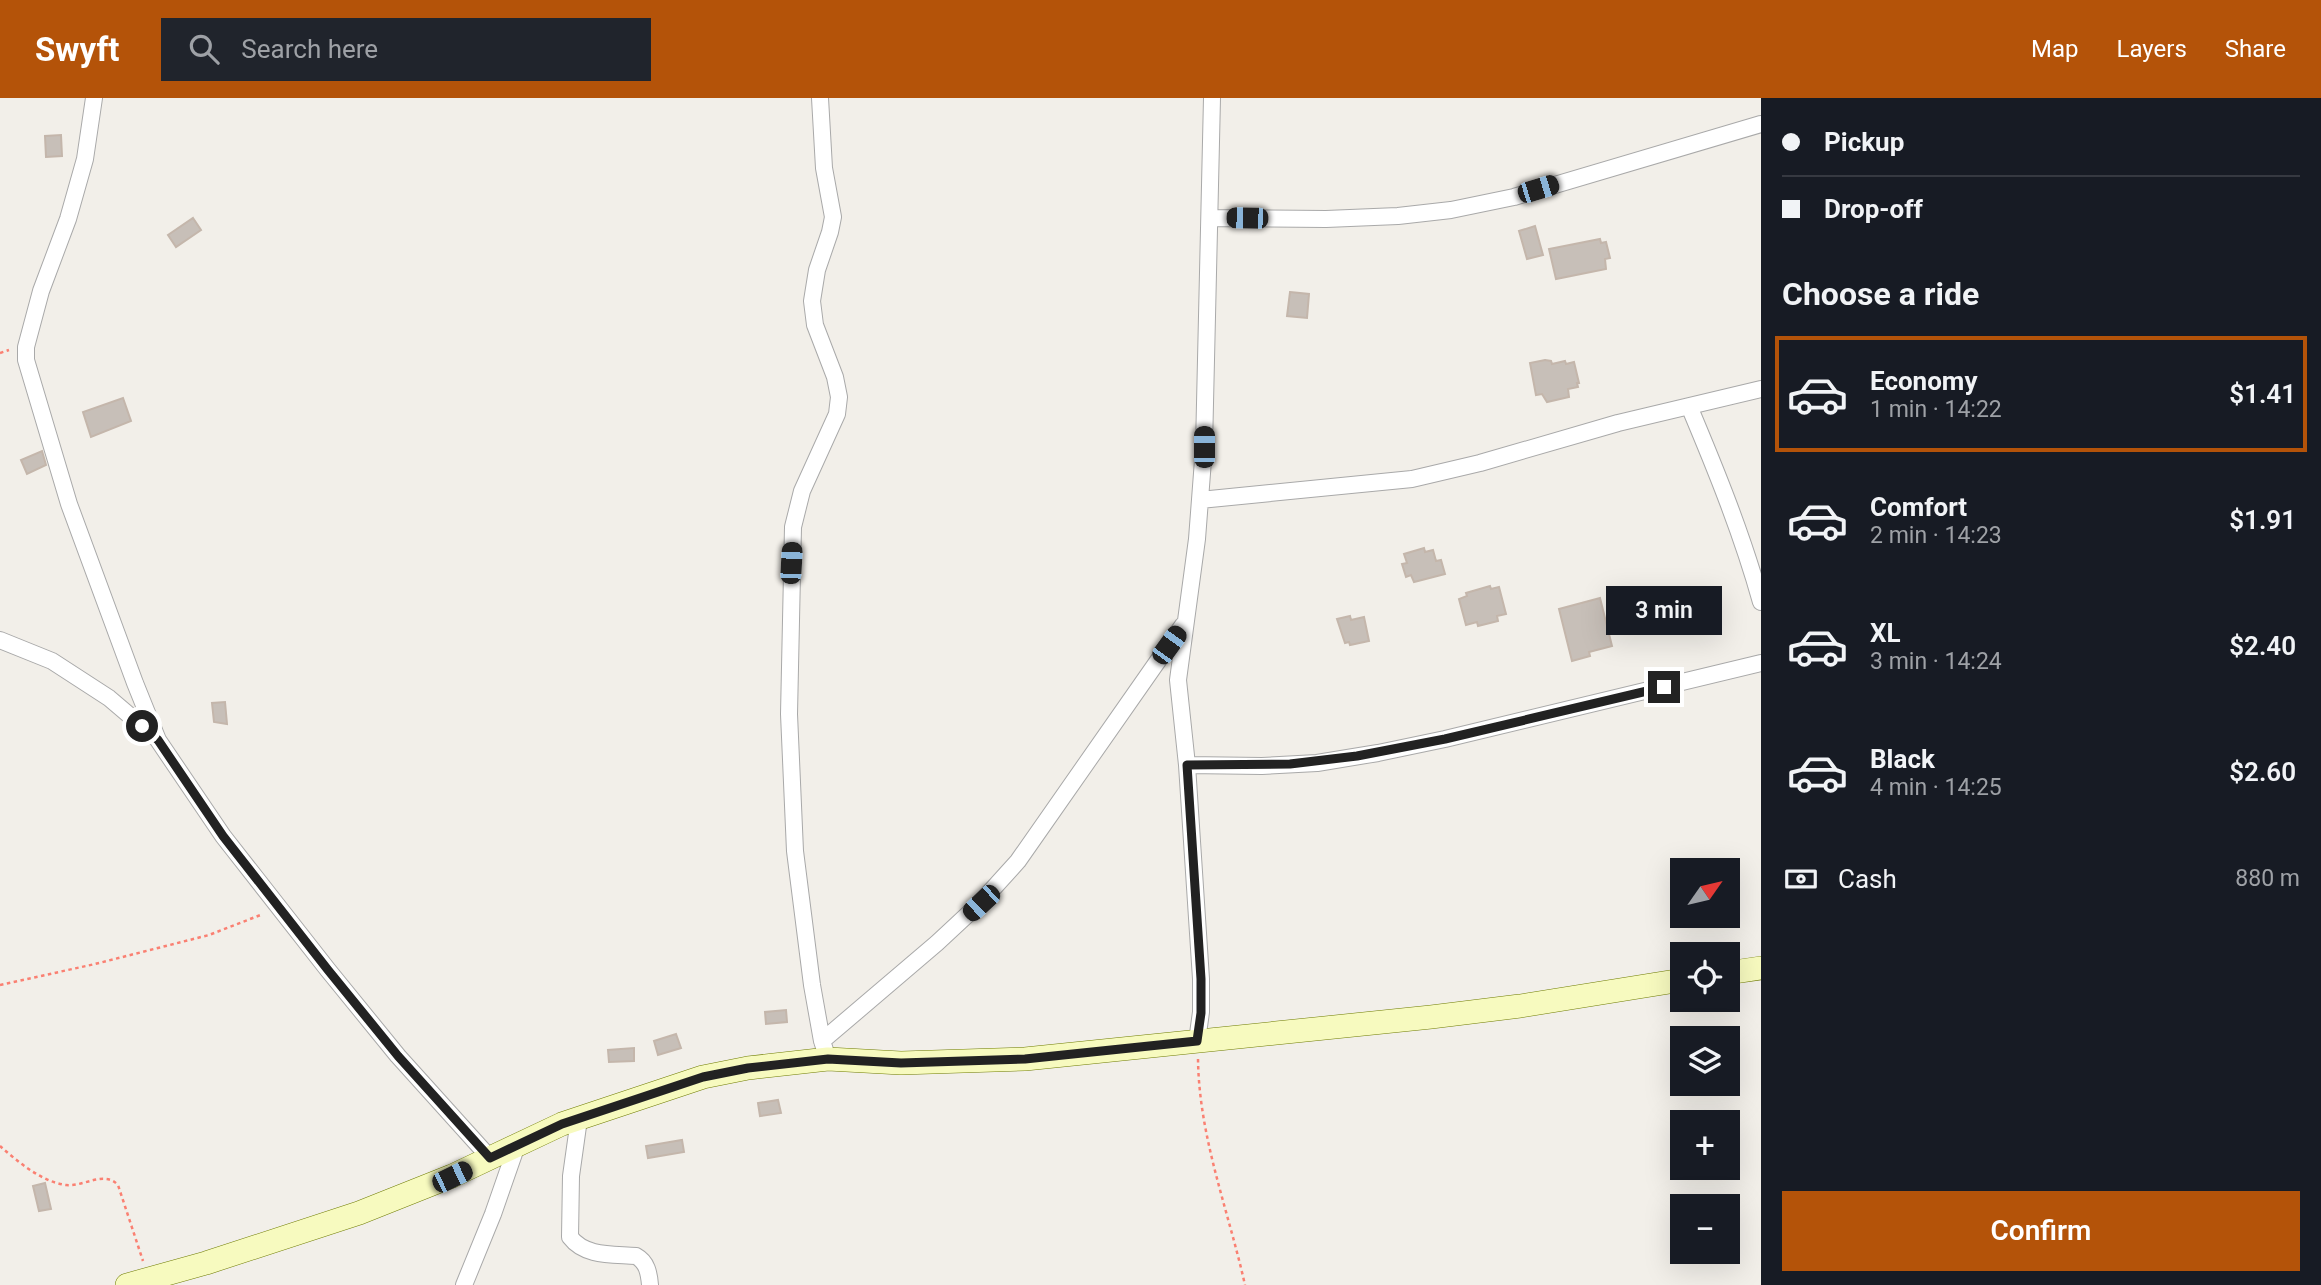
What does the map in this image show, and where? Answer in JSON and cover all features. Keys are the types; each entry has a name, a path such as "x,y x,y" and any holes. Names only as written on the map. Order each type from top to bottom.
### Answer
{"street":[{"path":"94,98 85,159 68,219 41,291 26,346 26,360 69,505 127,662 158,740 223,836 398,1056 490,1158"},
{"path":"820,98 824,169 833,217 817,270 812,301 815,325 835,377 839,397 837,414 802,491 793,527 789,714 795,851 812,985 825,1050"},
{"path":"1197,1041 1201,1013 1201,979 1187,765 1178,680 1197,539 1204,447 1212,98"},
{"path":"1210,218 1326,219 1398,216 1451,209 1514,197 1761,124"},
{"path":"1199,500 1412,479 1480,463 1618,423 1761,389"},
{"path":"1689,406 1726,494 1749,557 1761,601"},
{"path":"825,1050 981,903 1018,860 1185,623"},
{"path":"0,640 52,661 109,698 158,740"},
{"path":"1187,765 1262,766 1317,763 1378,753 1761,663"},
{"path":"1740,972 1760,971"},
{"path":"127,1285 359,1213 452,1177 517,1145 579,1119 703,1077 825,1050 901,1063 980,1062 1469,1012 1670,982"},
{"path":"579,1119 572,1176 570,1237 576,1245 591,1252 636,1256 642,1259 648,1270 650,1285"},
{"path":"464,1285 517,1145"}],"path":[{"path":"0,985 209,935 279,907"},
{"path":"1197,1041 1198,1086 1204,1131 1245,1285"},
{"path":"0,1146 45,1178 67,1185 106,1178 113,1180 118,1185 150,1280"}],"building":[{"path":"61,135 62,156 46,157 45,136"},
{"path":"193,218 201,230 176,247 168,235"},
{"path":"1535,226 1543,255 1527,259 1519,231"},
{"path":"1600,239 1601,243 1606,242 1610,258 1605,259 1606,269 1556,279 1549,249"},
{"path":"1290,292 1309,294 1307,318 1287,316"},
{"path":"1551,361 1552,364 1574,362 1579,383 1578,387 1568,389 1569,397 1547,402 1542,394 1536,395 1530,363"},
{"path":"123,398 131,421 91,437 83,412"},
{"path":"42,451 46,465 27,474 21,460"},
{"path":"1424,548 1425,552 1433,550 1436,561 1441,560 1445,574 1414,582 1411,575 1406,577 1402,564 1407,563 1404,554"},
{"path":"1490,586 1491,589 1499,587 1506,614 1497,616 1498,621 1478,626 1477,622 1466,625 1459,599 1467,596 1466,593"},
{"path":"1600,598 1612,646 1589,652 1590,656 1572,661 1559,609"},
{"path":"1350,616 1351,620 1364,617 1369,641 1350,645 1349,642 1345,643 1337,619"},
{"path":"225,702 227,724 214,722 212,703"},
{"path":"786,1010 787,1022 766,1024 765,1012"},
{"path":"676,1034 681,1048 658,1055 654,1041"},
{"path":"634,1048 634,1061 609,1062 608,1050"},
{"path":"778,1100 781,1113 760,1116 758,1103"},
{"path":"682,1140 684,1152 648,1158 646,1146"},
{"path":"45,1183 51,1209 39,1211 33,1186"}],"route":[{"path":"142,726 158,740 223,836 328,970 398,1056 490,1158 562,1124 703,1077 748,1068 828,1059 901,1063 1025,1059 1197,1041 1201,1013 1201,979 1187,765 1262,766 1317,763 1445,739 1664,687"}]}
